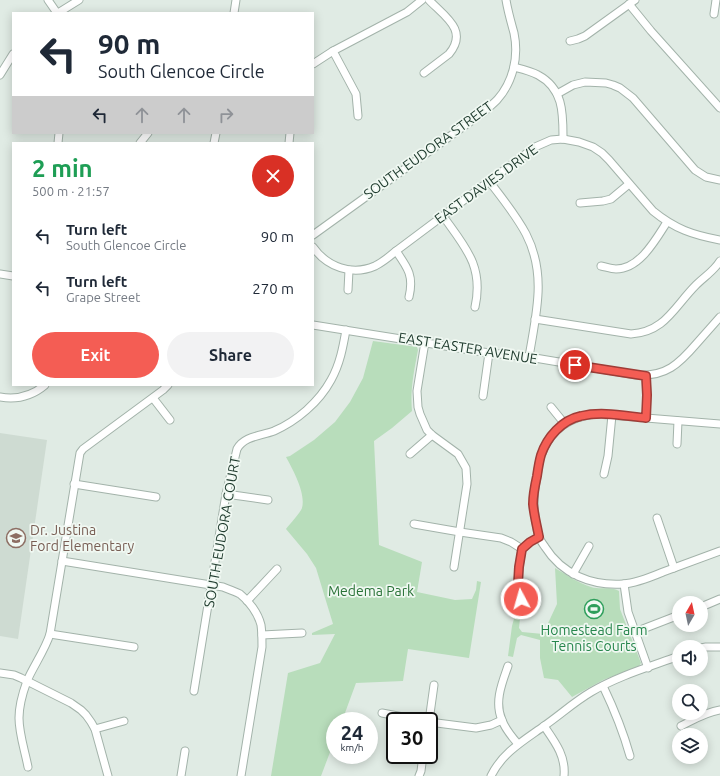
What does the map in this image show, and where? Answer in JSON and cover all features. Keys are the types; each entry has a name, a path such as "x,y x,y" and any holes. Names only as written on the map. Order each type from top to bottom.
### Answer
{"street":[{"path":"48,0 57,12"},
{"path":"60,12 79,0"},
{"path":"234,12 236,0"},
{"path":"314,63 407,12 422,0"},
{"path":"424,73 452,51 456,41 456,32 452,22 429,0"},
{"name":"SOUTH EUDORA STREET","path":"314,233 486,111 497,100 505,89 513,73 514,67 514,34 506,0"},
{"path":"714,14 716,0"},
{"path":"570,40 585,36 632,2 651,31 720,108"},
{"path":"334,52 356,94 358,116"},
{"path":"0,75 12,56"},
{"path":"514,67 538,75 546,80 553,88 560,100 563,114 563,139"},
{"path":"557,94 580,82 606,83 620,88 633,98 695,170 706,177 720,180"},
{"path":"141,142 147,134"},
{"name":"EAST DAVIES DRIVE","path":"314,248 318,254 327,261 349,270 359,270 381,263 535,147 551,140 563,139 589,145 602,153 653,211 667,222 701,237 720,240"},
{"path":"490,181 526,233 533,251 538,272 539,296 528,357"},
{"path":"580,203 603,202 611,199 629,184"},
{"path":"443,216 467,251 473,263 478,280 475,307"},
{"path":"600,266 619,269 637,262 656,240 667,222"},
{"path":"396,251 409,272 411,282 409,297"},
{"path":"535,319 631,334 653,329 665,320 692,288 716,267 720,261"},
{"path":"348,290 349,270"},
{"path":"0,274 12,276"},
{"name":"EAST EASTER AVENUE","path":"314,325 646,376 656,374 675,366 689,353 720,317"},
{"name":"SOUTH EUDORA COURT","path":"194,691 226,494 236,449 248,439 276,430 288,423 301,414 321,395 332,379 343,348 346,330"},
{"path":"425,342 417,391 418,407 421,419 427,430 432,435 458,454 466,468 467,484 454,567"},
{"path":"483,396 489,353"},
{"path":"646,376 646,418"},
{"path":"0,397 12,399 30,395 44,386"},
{"path":"28,766 20,728 19,712 28,681 50,634 78,458 83,449 167,386"},
{"path":"153,398 170,420"},
{"path":"551,407 564,423"},
{"path":"720,424 612,415 591,414 580,416 564,423 548,440 540,458 533,502 539,537 548,552 556,561 573,574 595,583 624,584 644,579 720,551"},
{"path":"604,474 608,456 612,415"},
{"path":"677,444 678,421"},
{"path":"410,454 432,435"},
{"path":"74,484 156,497"},
{"path":"226,494 268,500"},
{"path":"657,518 674,568"},
{"path":"414,524 501,538 522,549"},
{"path":"521,599 518,584 522,549 539,537"},
{"path":"573,574 589,546"},
{"path":"62,561 222,587 233,590 247,601 258,616 261,625 262,647 241,776"},
{"path":"247,601 277,569"},
{"path":"624,584 628,612 648,668"},
{"path":"708,603 720,599"},
{"path":"635,632 672,618"},
{"path":"262,635 302,633"},
{"path":"50,634 134,647"},
{"path":"708,647 720,647"},
{"path":"491,776 502,759 518,744 572,704 618,679 672,659"},
{"path":"508,666 501,684 499,703 502,720 518,744"},
{"path":"0,673 14,675 28,681 81,710 95,729 108,776"},
{"path":"430,712 434,685"},
{"path":"603,686 618,716 630,756"},
{"path":"681,726 700,716 720,710"},
{"path":"382,714 386,715"},
{"path":"438,722 476,728 491,725 502,720"},
{"path":"95,729 124,721"},
{"path":"544,726 557,744 565,768 564,776"},
{"path":"181,776 184,751"},
{"path":"419,776 422,764"}],"shaded area":[{"name":"Dr. Justina Ford Elementary","path":"0,433 47,440 18,639 0,636"}],"green space":[{"name":"Medema Park","path":"373,341 417,347 418,350 412,388 412,411 374,441 379,545 422,562 417,592 455,600 472,599 476,590 477,581 481,582 469,658 408,649 403,681 356,683 345,712 326,712 326,763 321,776 271,776 288,673 320,663 335,634 312,635 312,633 333,624 316,568 307,554 286,529 301,510 303,502 301,489 286,457 290,456 314,440 335,422 350,402 363,378"},
{"path":"555,568 573,579 594,588 613,589 619,591 620,609 641,663 639,666 603,680 572,697 558,680 544,678 540,658 540,640 521,635 517,638 513,657 508,656 512,626 517,608 521,608 519,628 522,632 543,634 557,604"}],"place":[{"name":"Dr. Justina Ford Elementary","path":"16,538"},
{"name":"Homestead Farm Tennis Courts","path":"594,609"}],"route":[{"path":"521,599 518,584 522,549 539,537 533,502 534,490 540,458 548,440 562,425 580,416 597,414 646,418 646,376 575,365"}]}
